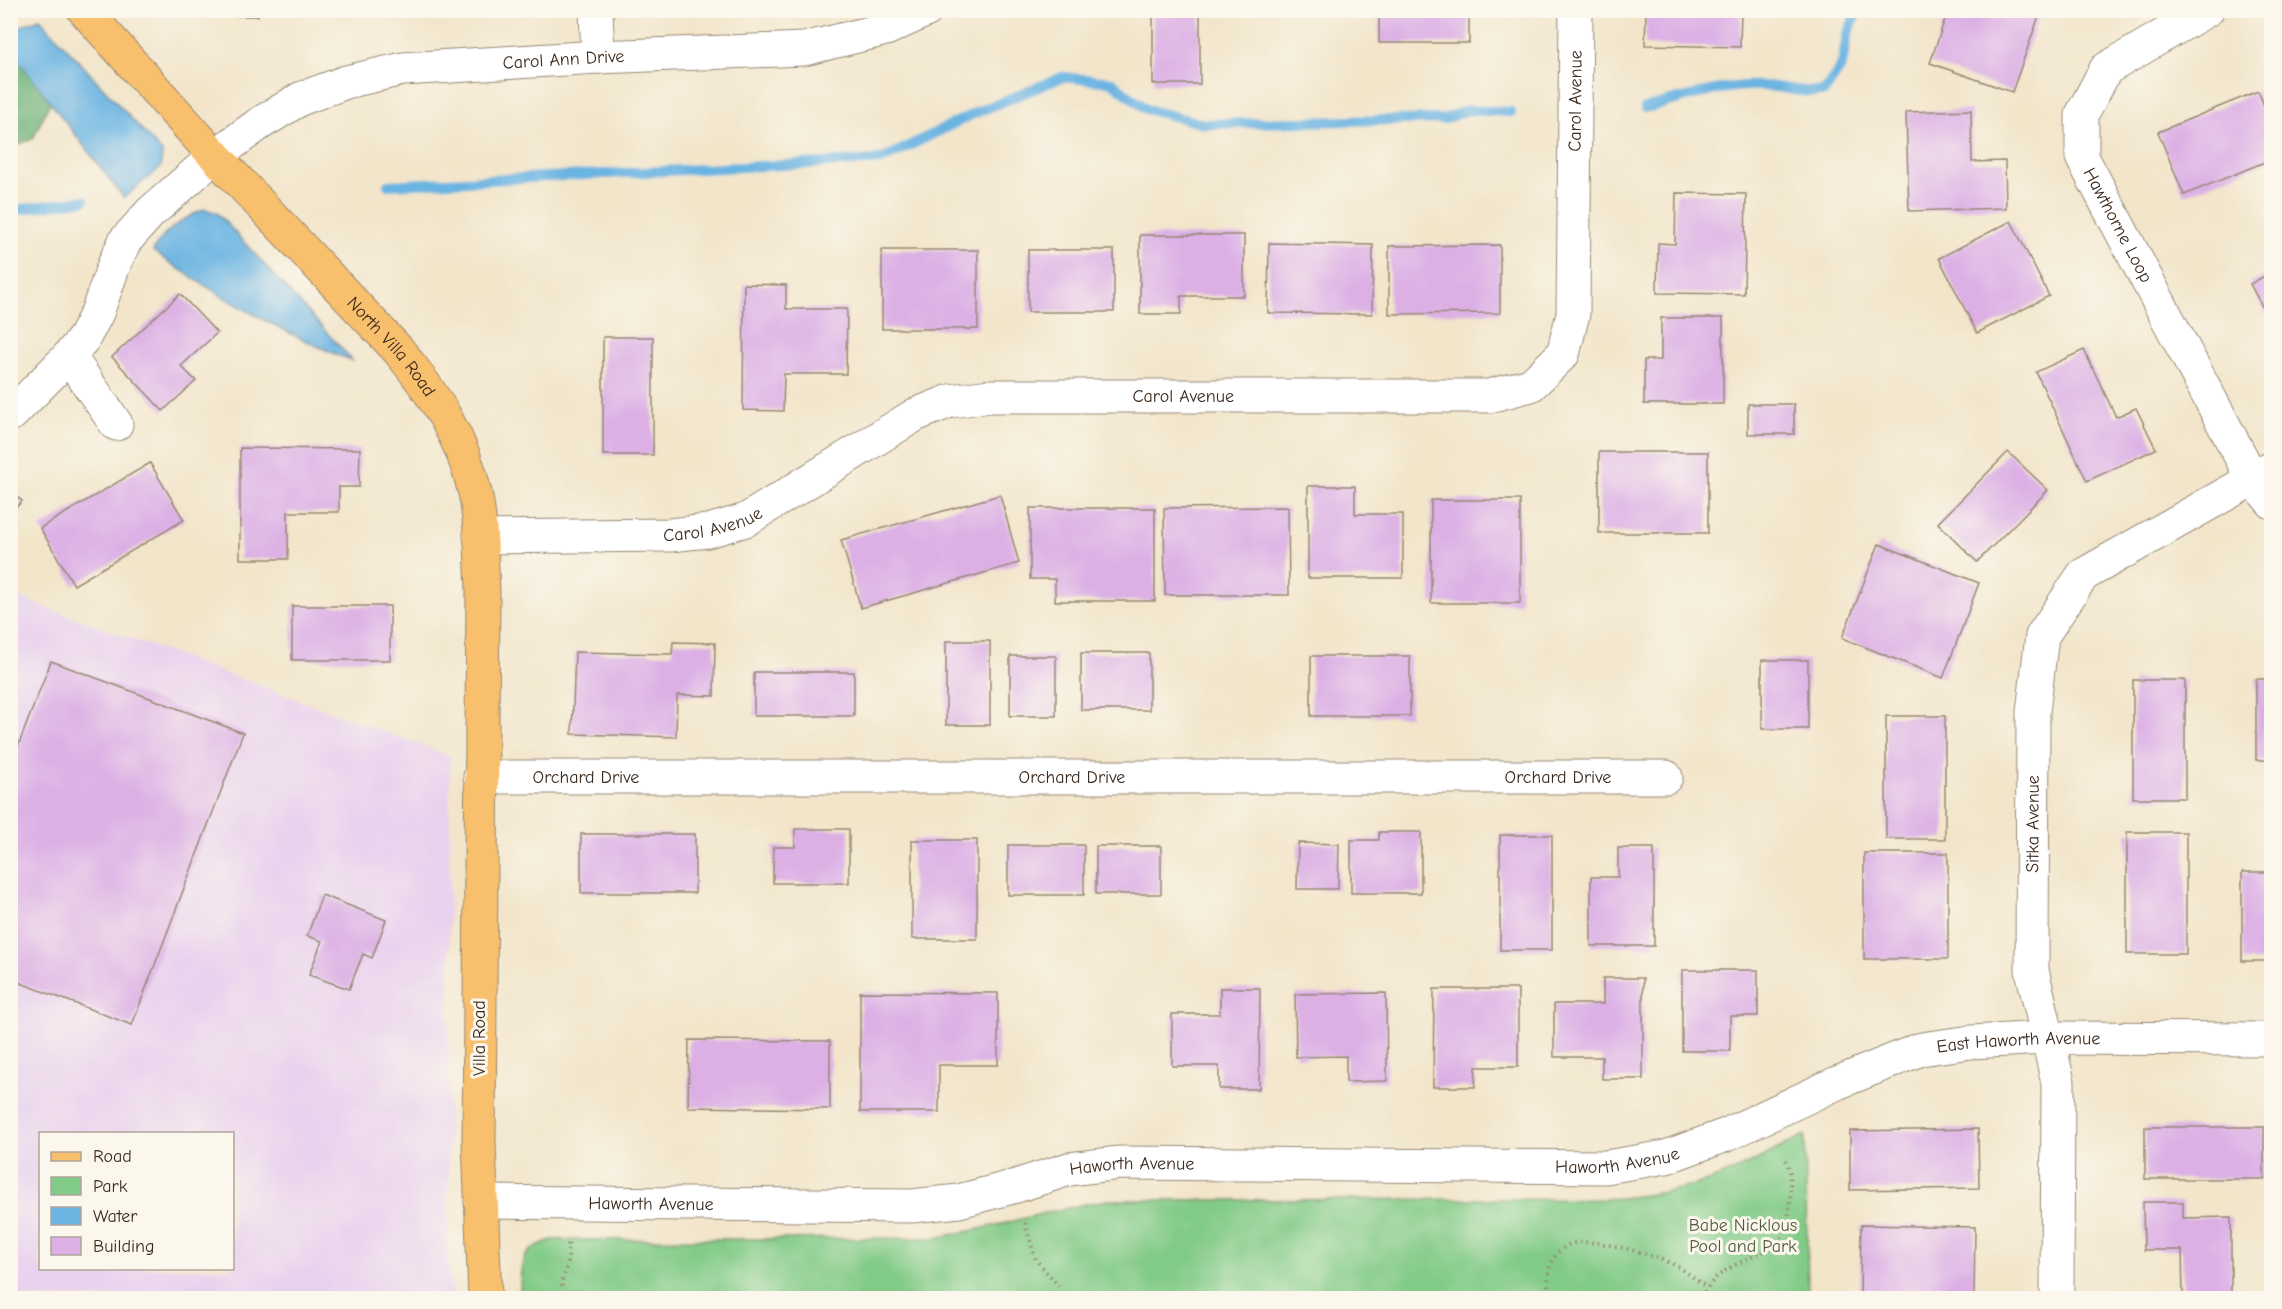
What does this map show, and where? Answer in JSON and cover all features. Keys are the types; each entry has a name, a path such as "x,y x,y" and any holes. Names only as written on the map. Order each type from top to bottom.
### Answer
{"main road":[{"name":"North Villa Road","path":"84,10 215,156 399,351 425,384 452,427 475,492 480,537 483,590 480,777"},
{"name":"Villa Road","path":"480,777 479,1142 485,1299"}],"street":[{"path":"596,10 598,57"},
{"name":"Carol Ann Drive","path":"12,414 84,338 97,313 125,241 151,212 215,156 259,124 300,99 346,82 403,69 598,57 804,49 886,29 927,10"},
{"name":"Carol Avenue","path":"480,537 670,535 717,528 746,520 915,415 950,401 991,396 1489,396 1531,385 1563,354 1573,314 1575,10"},
{"name":"Hawthorne Loop","path":"2207,10 2106,69 2082,114 2082,157 2265,483"},
{"path":"69,356 116,424"},
{"name":"Sitka Avenue","path":"2057,1299 2058,1082 2032,970 2033,712 2042,636 2083,575 2265,483"},
{"name":"Orchard Drive","path":"480,777 1666,777"},
{"name":"East Haworth Avenue","path":"1777,1111 1837,1083 1921,1049 1971,1042 2046,1038 2271,1040"},
{"name":"Haworth Avenue","path":"481,1202 912,1206 959,1201 1016,1186 1070,1168 1120,1163 1606,1167 1666,1157 1726,1135 1777,1111"}],"path":[{"path":"1702,1299 1706,1287 1719,1273 1772,1247 1781,1238 1790,1214 1791,1185 1788,1162 1784,1157"},
{"path":"1025,1223 1036,1260 1060,1287"},
{"path":"565,1299 561,1286 562,1275 567,1267 568,1241"},
{"path":"1548,1299 1549,1270 1553,1259 1567,1245 1588,1241 1614,1246 1669,1263 1706,1287"}],"shaded area":[{"path":"10,594 450,756 448,1263 454,1298 11,1298"}],"green space":[{"path":"10,44 51,100 33,139 11,147"},
{"name":"Babe Nicklous Pool and Park","path":"1805,1135 1808,1298 520,1298 523,1261 532,1249 552,1240 932,1238 1108,1200 1604,1199 1642,1196 1704,1182 1743,1167"}],"water":[{"path":"40,19 162,152 161,167 124,198 11,51 11,27 13,29"},
{"path":"205,209 217,213 353,361 275,326 153,251 163,237 176,226"}],"building":[{"path":"218,10 258,10 258,16 218,16"},
{"path":"1153,10 1200,10 1200,84 1153,84"},
{"path":"1379,10 1469,10 1469,43 1379,43"},
{"path":"1646,10 1741,10 1740,47 1645,45"},
{"path":"1948,10 2041,10 2012,92 1930,63"},
{"path":"2258,91 2272,124 2272,159 2184,195 2158,132"},
{"path":"1971,110 1972,162 2005,161 2006,208 1909,211 1906,112"},
{"path":"1676,193 1746,194 1744,294 1657,293 1658,243 1675,244"},
{"path":"2011,221 2049,296 1977,333 1939,258"},
{"path":"1140,235 1244,235 1244,296 1181,296 1181,314 1140,314"},
{"path":"1269,243 1373,245 1372,314 1268,313"},
{"path":"1500,245 1500,313 1389,314 1389,246"},
{"path":"882,250 978,250 978,329 882,329"},
{"path":"1028,250 1114,250 1114,312 1028,312"},
{"path":"2272,272 2272,325 2250,284"},
{"path":"744,284 786,285 786,309 847,309 846,374 784,374 783,411 743,410"},
{"path":"180,294 217,333 181,366 196,381 163,411 112,357"},
{"path":"1661,318 1723,318 1723,404 1644,404 1644,360 1661,360"},
{"path":"603,337 653,337 653,455 603,455"},
{"path":"2084,350 2116,417 2136,408 2156,449 2087,481 2036,372"},
{"path":"1748,404 1794,404 1794,434 1748,434"},
{"path":"240,448 360,449 359,487 339,487 339,512 288,512 288,559 240,559"},
{"path":"1599,452 1708,452 1708,533 1599,533"},
{"path":"2008,452 2048,490 1977,562 1938,523"},
{"path":"150,463 184,520 74,585 40,528"},
{"path":"1308,486 1355,486 1355,514 1403,514 1403,578 1308,578"},
{"path":"10,491 22,501 10,514"},
{"path":"1000,495 1019,563 861,608 841,540"},
{"path":"1431,500 1520,500 1520,603 1431,603"},
{"path":"1288,507 1289,595 1165,595 1164,508"},
{"path":"1030,508 1155,508 1155,601 1055,601 1055,579 1030,579"},
{"path":"1879,544 1979,583 1943,678 1842,638"},
{"path":"292,606 390,606 390,660 292,660"},
{"path":"946,641 990,641 990,725 946,725"},
{"path":"673,642 715,643 714,696 677,695 676,737 572,734 575,652 672,654"},
{"path":"1081,653 1149,653 1149,710 1081,710"},
{"path":"1010,656 1056,656 1056,716 1010,716"},
{"path":"1311,656 1410,656 1410,716 1311,716"},
{"path":"1762,660 1808,660 1808,729 1762,729"},
{"path":"51,661 243,733 132,1025 10,979 10,767"},
{"path":"754,672 854,672 854,716 754,716"},
{"path":"2256,679 2272,679 2272,760 2256,760"},
{"path":"2133,680 2185,680 2185,798 2133,798"},
{"path":"1886,716 1945,716 1945,839 1886,839"},
{"path":"795,829 849,829 849,883 773,883 773,847 795,847"},
{"path":"1379,832 1421,832 1421,893 1351,893 1351,840 1379,840"},
{"path":"2127,832 2186,832 2186,954 2127,954"},
{"path":"581,834 695,834 695,893 581,893"},
{"path":"1500,835 1552,835 1552,950 1500,950"},
{"path":"912,840 977,840 977,939 912,939"},
{"path":"1298,843 1339,844 1338,889 1297,889"},
{"path":"1008,845 1084,845 1084,895 1008,895"},
{"path":"1096,846 1161,846 1161,894 1096,894"},
{"path":"1618,848 1654,848 1654,946 1591,946 1591,877 1618,877"},
{"path":"1864,853 1948,853 1948,959 1864,959"},
{"path":"2242,872 2272,872 2272,961 2242,961"},
{"path":"322,895 386,920 372,958 363,954 349,989 309,975 322,941 307,936"},
{"path":"1682,970 1758,970 1758,1016 1730,1016 1730,1051 1682,1051"},
{"path":"1603,978 1643,978 1643,1079 1602,1079 1602,1057 1554,1057 1554,1004 1603,1004"},
{"path":"1220,988 1260,988 1259,1089 1219,1089 1219,1066 1172,1066 1172,1014 1220,1014"},
{"path":"1434,989 1518,989 1518,1067 1476,1067 1475,1087 1433,1087"},
{"path":"860,992 998,993 998,1065 939,1065 939,1112 860,1112"},
{"path":"1386,993 1387,1081 1346,1082 1346,1056 1296,1057 1295,994"},
{"path":"689,1040 830,1041 830,1109 688,1107"},
{"path":"2145,1127 2264,1127 2264,1179 2145,1179"},
{"path":"1978,1129 1979,1188 1850,1190 1850,1131"},
{"path":"2143,1202 2183,1202 2183,1218 2231,1217 2231,1296 2183,1296 2182,1250 2144,1250"},
{"path":"1861,1225 1975,1227 1974,1298 1860,1298"}],"waterway":[{"path":"1645,108 1704,92 1734,87 1764,86 1824,92 1842,65 1847,35 1858,10"},
{"path":"388,185 881,160 975,113 1063,77 1112,82 1146,109 1204,124 1445,119 1467,110 1511,112"},
{"path":"10,211 84,200"}]}
